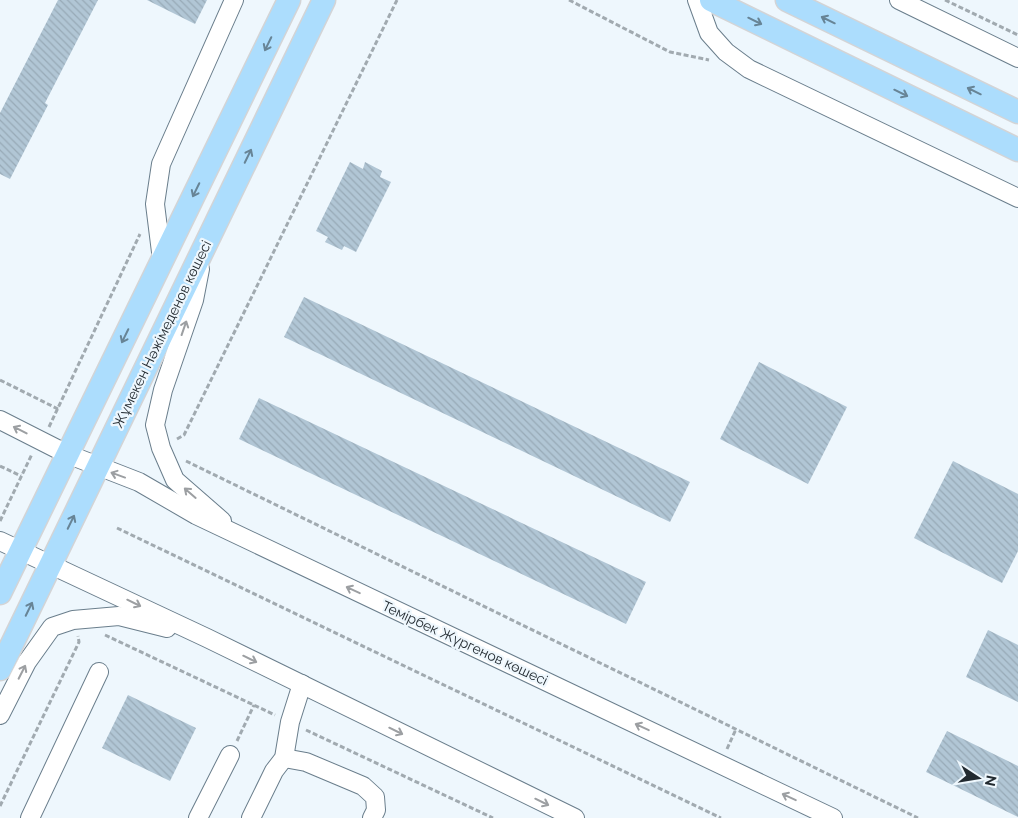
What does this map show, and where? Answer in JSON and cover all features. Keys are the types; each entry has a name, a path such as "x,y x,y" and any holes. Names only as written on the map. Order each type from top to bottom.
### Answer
{"main road":[{"path":"0,593 290,0"},
{"name":"Жұмекен Нәжімеденов көшесі","path":"0,669 324,0"},
{"path":"711,0 1018,150"},
{"path":"787,0 1018,112"}],"street":[{"path":"162,260 154,204 162,164 234,0"},
{"path":"696,0 710,33 726,52 749,69 1018,198"},
{"path":"899,0 1018,58"},
{"path":"204,247 194,300 163,390 155,425 161,448 176,480 240,536"},
{"path":"0,420 67,454"},
{"name":"Темірбек Жүргенов көшесі","path":"67,454 139,482 196,516 833,818"},
{"path":"0,540 50,566 90,582 207,638 575,818"},
{"path":"0,715 27,662 52,627 73,620 119,616 207,638"},
{"path":"30,818 99,672"},
{"path":"251,818 274,771 284,758 290,722 302,684"},
{"path":"198,818 230,755"},
{"path":"284,758 306,762 363,786 375,797 376,810 372,818"}],"path":[{"path":"161,448 184,435 397,0"},
{"path":"569,0 670,52 714,61"},
{"path":"945,0 1018,35"},
{"path":"0,521 39,440 50,426 154,204"},
{"path":"0,380 58,409"},
{"path":"161,448 918,818"},
{"path":"0,466 21,476"},
{"path":"117,528 721,818"},
{"path":"73,620 493,818"},
{"path":"0,806 79,642 73,620"},
{"path":"230,755 254,706"}],"building":[{"path":"58,0 98,0 45,103 48,105 10,179 0,174 0,113"},
{"path":"147,0 207,0 195,24"},
{"path":"350,162 363,169 365,162 382,171 380,177 391,182 356,252 344,246 342,250 325,242 328,237 316,231"},
{"path":"304,297 690,482 670,522 284,337"},
{"path":"759,362 847,407 808,484 720,439"},
{"path":"259,398 646,582 626,624 239,439"},
{"path":"953,461 1018,494 1018,551 1002,583 914,538"},
{"path":"988,630 1018,645 1018,702 966,677"},
{"path":"128,695 196,728 170,781 102,748"},
{"path":"947,731 1018,766 1018,817 926,772"}]}
